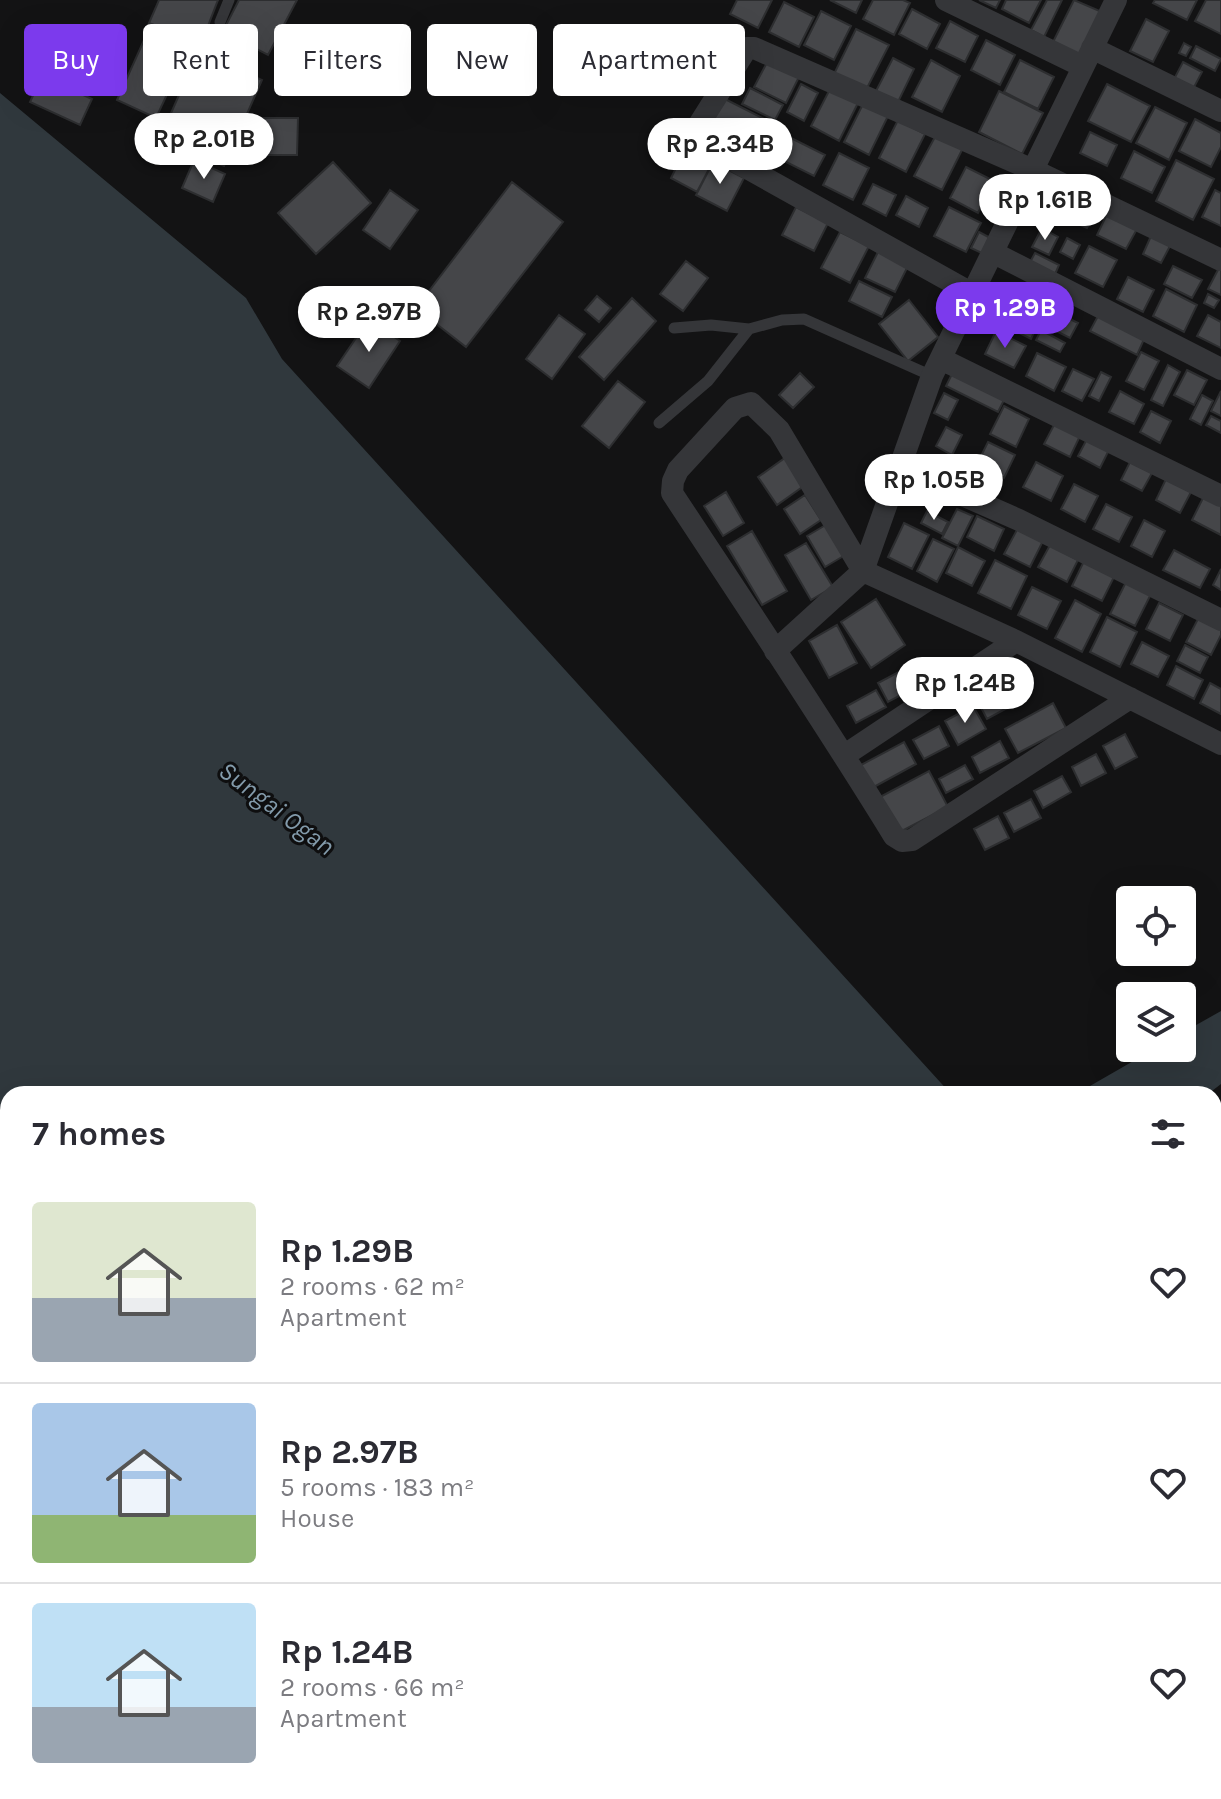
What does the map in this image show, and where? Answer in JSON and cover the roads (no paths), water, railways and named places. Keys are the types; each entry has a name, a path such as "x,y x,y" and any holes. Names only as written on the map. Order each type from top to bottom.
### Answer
{"street":[{"path":"946,0 1221,111"},
{"path":"775,651 863,571 936,368 1116,0"},
{"path":"973,294 704,144 698,126 747,48 754,48 1033,170 1221,260"},
{"path":"994,253 1221,369"},
{"path":"936,368 1221,496"},
{"path":"1130,698 912,840 902,841 894,836 845,755 672,493 678,470 735,408 751,403 779,430 863,571 1016,641 1130,698 1221,744"},
{"path":"901,468 1019,520 1221,620"},
{"path":"845,755 1016,641"}],"lane":[{"path":"220,22 229,0"},
{"path":"674,328 711,325 749,329 782,320 804,319 936,368"},
{"path":"659,423 708,381 749,329"}],"water":[{"name":"Sungai Ogan","path":"0,93 246,298 282,359 944,1086 0,1086"},
{"path":"1221,1011 1221,1084 1218,1086 1090,1086 1132,1062 1196,1062 1196,1025"}]}
